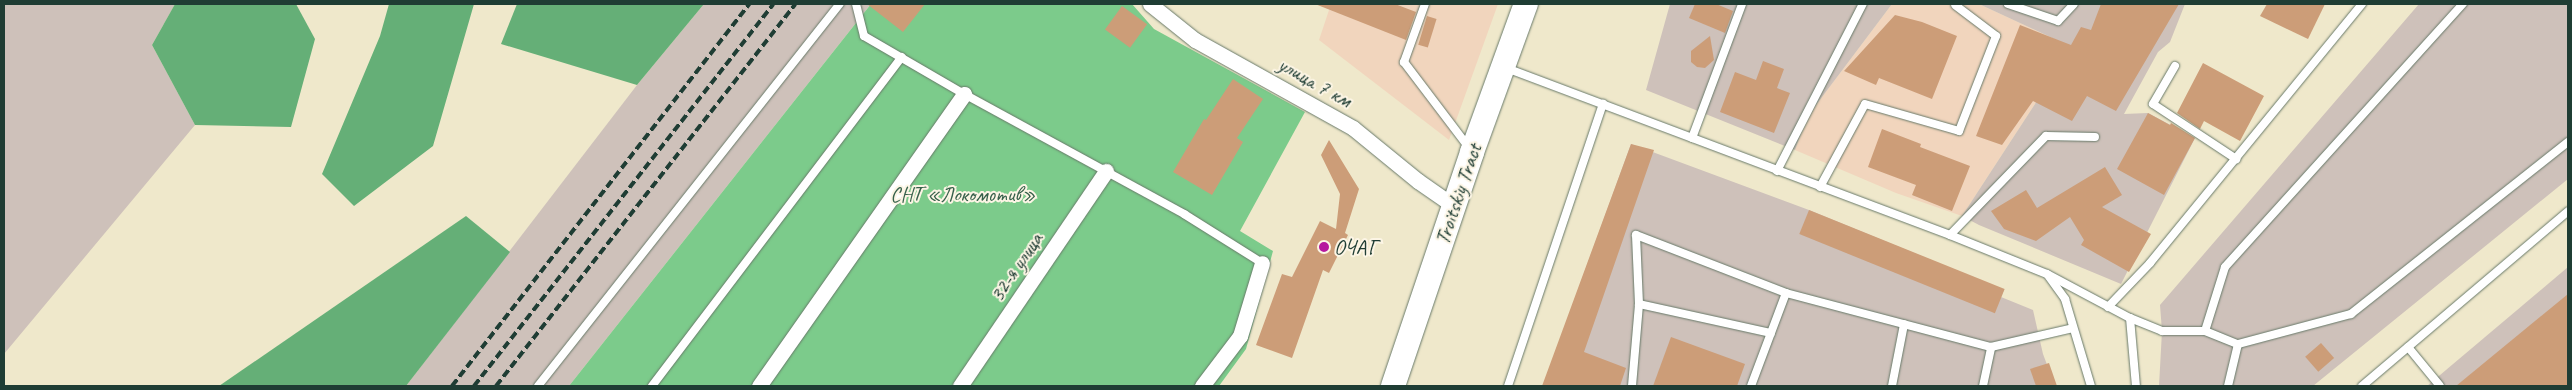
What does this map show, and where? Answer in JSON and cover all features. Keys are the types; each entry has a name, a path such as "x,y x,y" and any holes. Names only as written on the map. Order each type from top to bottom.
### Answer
{"main road":[{"name":"Troitskiy Tract","path":"1393,386 1472,152 1526,4"}],"street":[{"name":"улица 7 км","path":"1150,4 1195,40 1353,128 1418,181 1454,206"},
{"path":"760,386 964,94"},
{"name":"32-я улица","path":"960,386 1106,171"},
{"path":"1202,386 1240,336 1262,263"}],"lane":[{"path":"538,386 840,4"},
{"path":"856,4 864,36 964,94 1184,214 1262,263"},
{"path":"1424,4 1404,62 1472,152"},
{"path":"1692,138 1742,4"},
{"path":"1778,171 1863,4"},
{"path":"2008,4 2058,21 2074,4"},
{"path":"2108,307 2150,263 2362,4"},
{"path":"2205,331 2225,267 2463,4"},
{"path":"1820,187 1865,104 1960,131 1996,36 1954,5"},
{"path":"652,386 902,57"},
{"path":"2175,66 2153,104 2236,159"},
{"path":"1504,67 1950,235 2047,274 2130,318 2162,330 2205,331 2238,344 2351,314 2568,142"},
{"path":"1508,386 1603,104"},
{"path":"1950,235 2046,136 2096,137"},
{"path":"2362,386 2568,211"},
{"path":"1632,386 1639,304 1636,235 1786,293 1991,347 2073,328"},
{"path":"2047,274 2065,299 2091,386"},
{"path":"1751,386 1786,293"},
{"path":"1639,304 1771,333"},
{"path":"2130,318 2136,386"},
{"path":"1892,386 1904,324"},
{"path":"2228,386 2238,344"},
{"path":"1983,386 1991,347"},
{"path":"2408,348 2440,386"}],"shaded area":[{"path":"4,4 175,4 152,45 195,125 4,354"},
{"path":"704,4 871,4 569,386 406,386 637,85"},
{"path":"1331,4 1498,4 1449,140 1319,40"},
{"path":"1670,4 1892,4 1807,117 1795,150 1646,90"},
{"path":"1892,4 1979,4 2063,43 2035,104 1962,216 1896,193 1795,150 1807,117"},
{"path":"1979,4 2185,4 2170,42 2158,52 2124,114 2148,113 2195,138 2121,284 1979,225 1962,216 2035,104 2063,43"},
{"path":"2419,4 2568,4 2568,179 2313,386 2159,386 2162,331 2160,305"},
{"path":"1631,144 1809,210 2004,290 2001,297 2033,310 2043,354 2055,386 1543,386"},
{"path":"2568,267 2568,386 2427,386"}],"green space":[{"path":"175,4 296,4 315,39 291,127 195,125 152,45"},
{"path":"389,4 474,4 433,146 354,206 322,174 380,36"},
{"path":"517,4 704,4 637,85 501,44"},
{"name":"СНТ «Локомотив»","path":"871,4 1132,4 1154,29 1305,112 1240,231 1273,251 1246,349 1219,386 569,386"},
{"path":"466,216 510,252 406,386 219,386"}],"building":[{"path":"867,4 925,4 903,32"},
{"path":"1315,4 1395,4 1416,12 1406,40"},
{"path":"1695,4 1716,4 1733,11 1725,33 1689,18"},
{"path":"2101,4 2179,4 2116,111 2087,96 2072,121 2033,101 2002,145 1976,136 2020,25 2071,45 2081,27 2091,30"},
{"path":"2267,4 2325,4 2308,39 2260,16"},
{"path":"1122,6 1147,24 1130,48 1105,29"},
{"path":"1895,15 1922,22 1957,36 1932,99 1879,78 1876,85 1844,71"},
{"path":"1427,16 1437,19 1428,48 1418,45"},
{"path":"1710,36 1714,60 1705,68 1697,67 1691,62 1691,51"},
{"path":"1763,61 1784,69 1777,88 1790,93 1774,133 1720,112 1735,72 1756,80"},
{"path":"2203,63 2264,96 2240,141 2204,121 2200,129 2177,113"},
{"path":"1233,79 1263,99 1237,138 1243,142 1212,195 1173,172 1204,119 1206,120"},
{"path":"2148,113 2170,125 2171,123 2195,138 2164,195 2117,169"},
{"path":"1882,129 1921,144 1920,147 1970,166 1952,211 1912,195 1916,185 1868,167"},
{"path":"1329,140 1359,189 1345,233 1348,235 1329,273 1323,270 1292,358 1256,345 1282,274 1292,277 1320,221 1336,229 1340,194 1321,155"},
{"path":"1631,144 1654,150 1584,352 1626,368 1620,386 1542,386"},
{"path":"2105,167 2122,195 2102,207 2151,234 2129,272 2081,245 2084,240 2070,217 2036,241 2004,229 1991,211 2026,190 2037,208"},
{"path":"1809,210 2005,289 1995,313 1799,234"},
{"path":"2568,294 2568,386 2456,386"},
{"path":"1671,337 1745,364 1737,386 1653,386"},
{"path":"2321,343 2334,358 2318,372 2305,357"},
{"path":"2049,363 2057,386 2036,386 2030,369"}],"railway":[{"path":"452,386 749,4"},
{"path":"474,386 773,4"},
{"path":"496,386 795,4"}],"place":[{"name":"ОЧАГ","path":"1324,247"}]}
